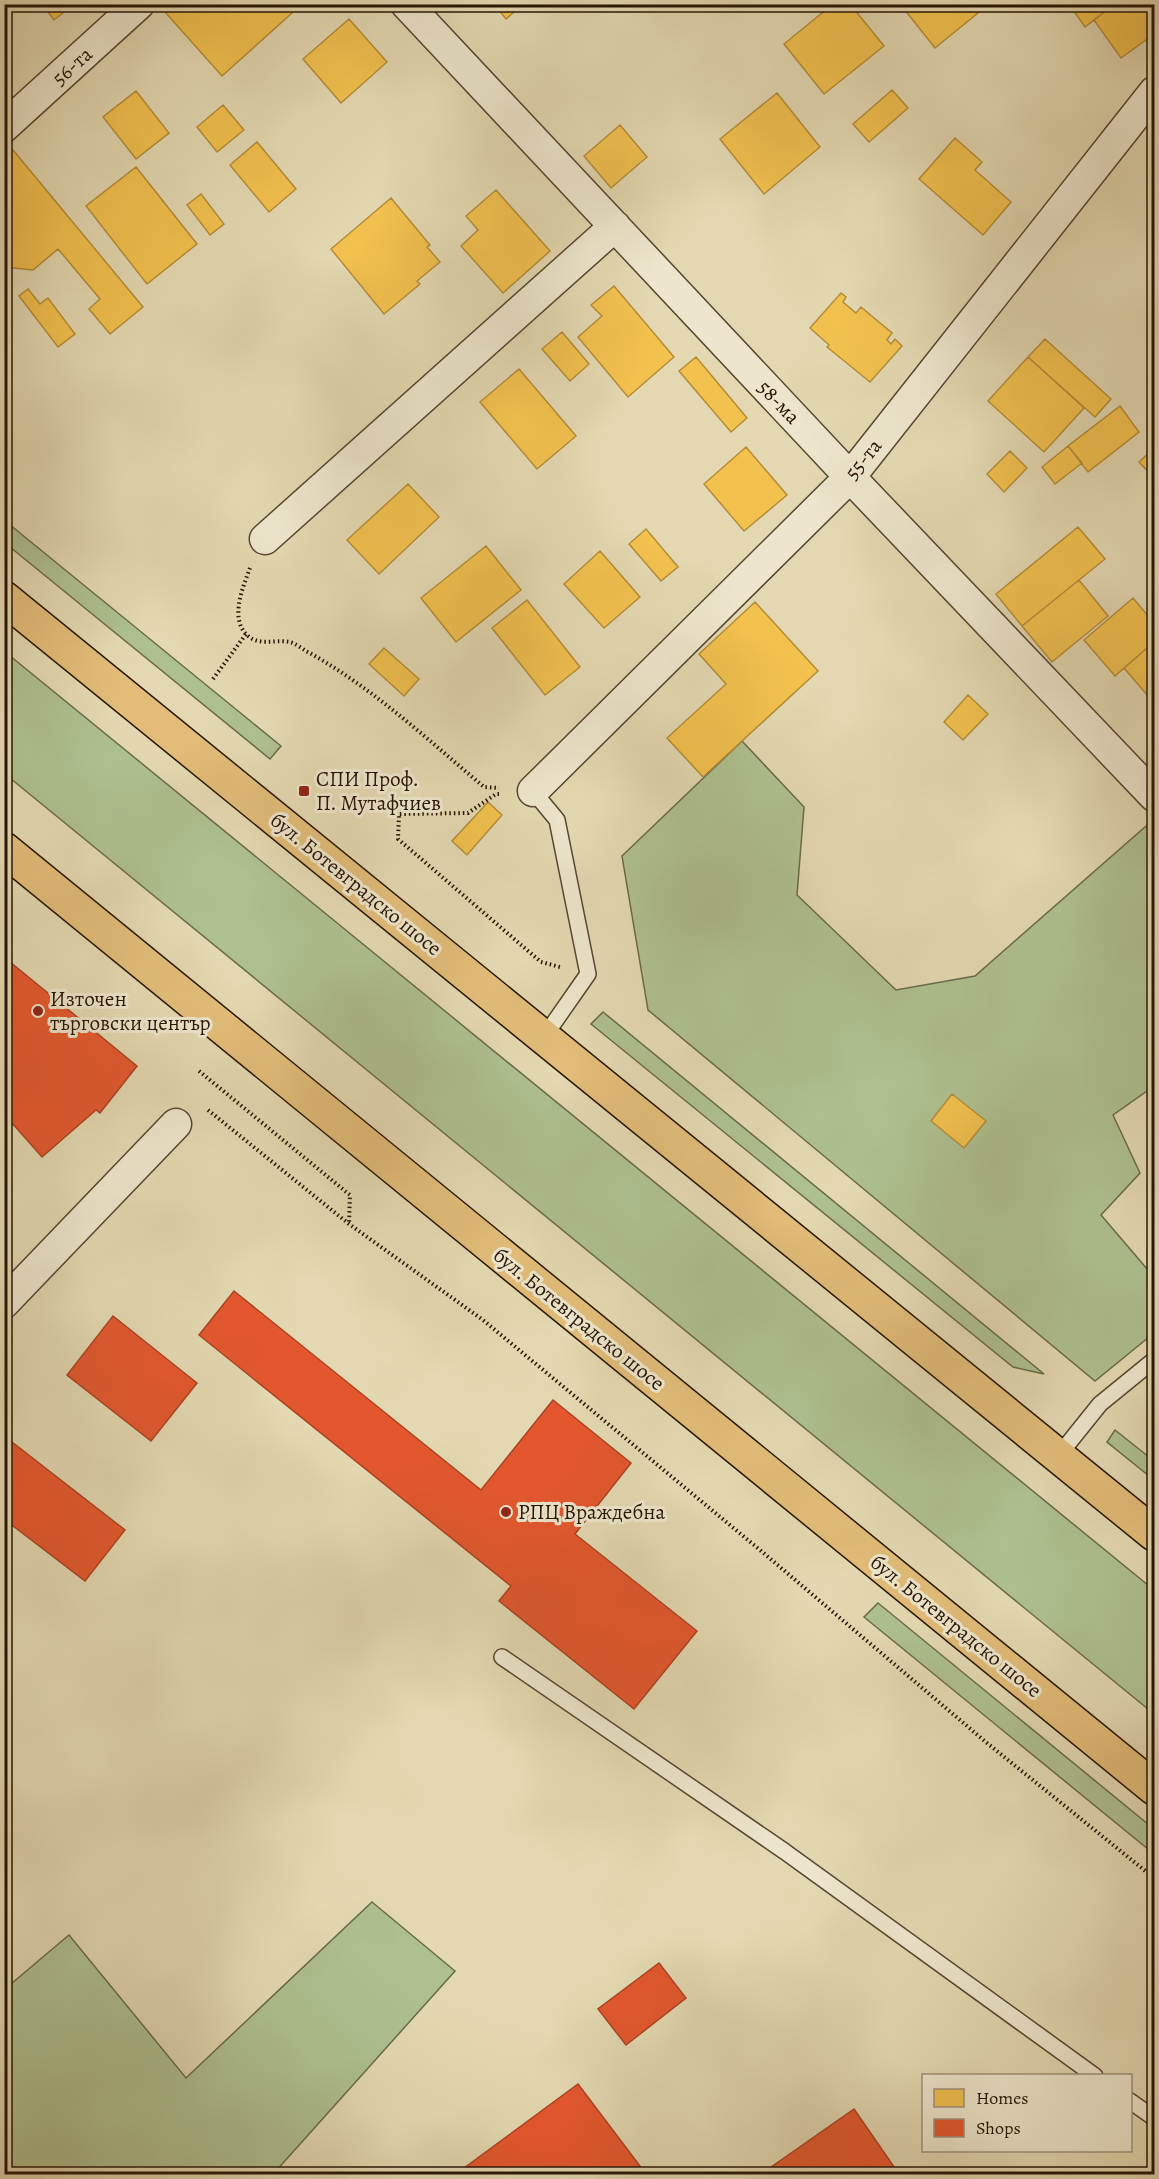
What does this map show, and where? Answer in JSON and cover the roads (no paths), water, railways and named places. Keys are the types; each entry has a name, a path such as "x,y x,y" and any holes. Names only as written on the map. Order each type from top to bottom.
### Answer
{"main road":[{"name":"бул. Ботевградско шосе","path":"4,598 1155,1534"},
{"name":"бул. Ботевградско шосе","path":"4,849 1155,1788"}],"street":[{"name":"56-та","path":"4,127 139,4"},
{"name":"58-ма","path":"406,4 850,477 1155,796"},
{"name":"55-та","path":"533,791 850,477 1155,92"},
{"path":"265,539 615,226"},
{"path":"4,1303 176,1124"}],"lane":[{"path":"533,791 557,820 588,974 544,1037"},
{"path":"1059,1455 1100,1404 1155,1360"},
{"path":"502,1657 784,1851 1092,2074"},
{"path":"1132,2102 1155,2118"}],"place":[{"name":"СПИ Проф. П. Мутафчиев","path":"304,791"},
{"name":"Източен търговски център","path":"38,1011"},
{"name":"РПЦ Враждебна","path":"506,1512"}]}
